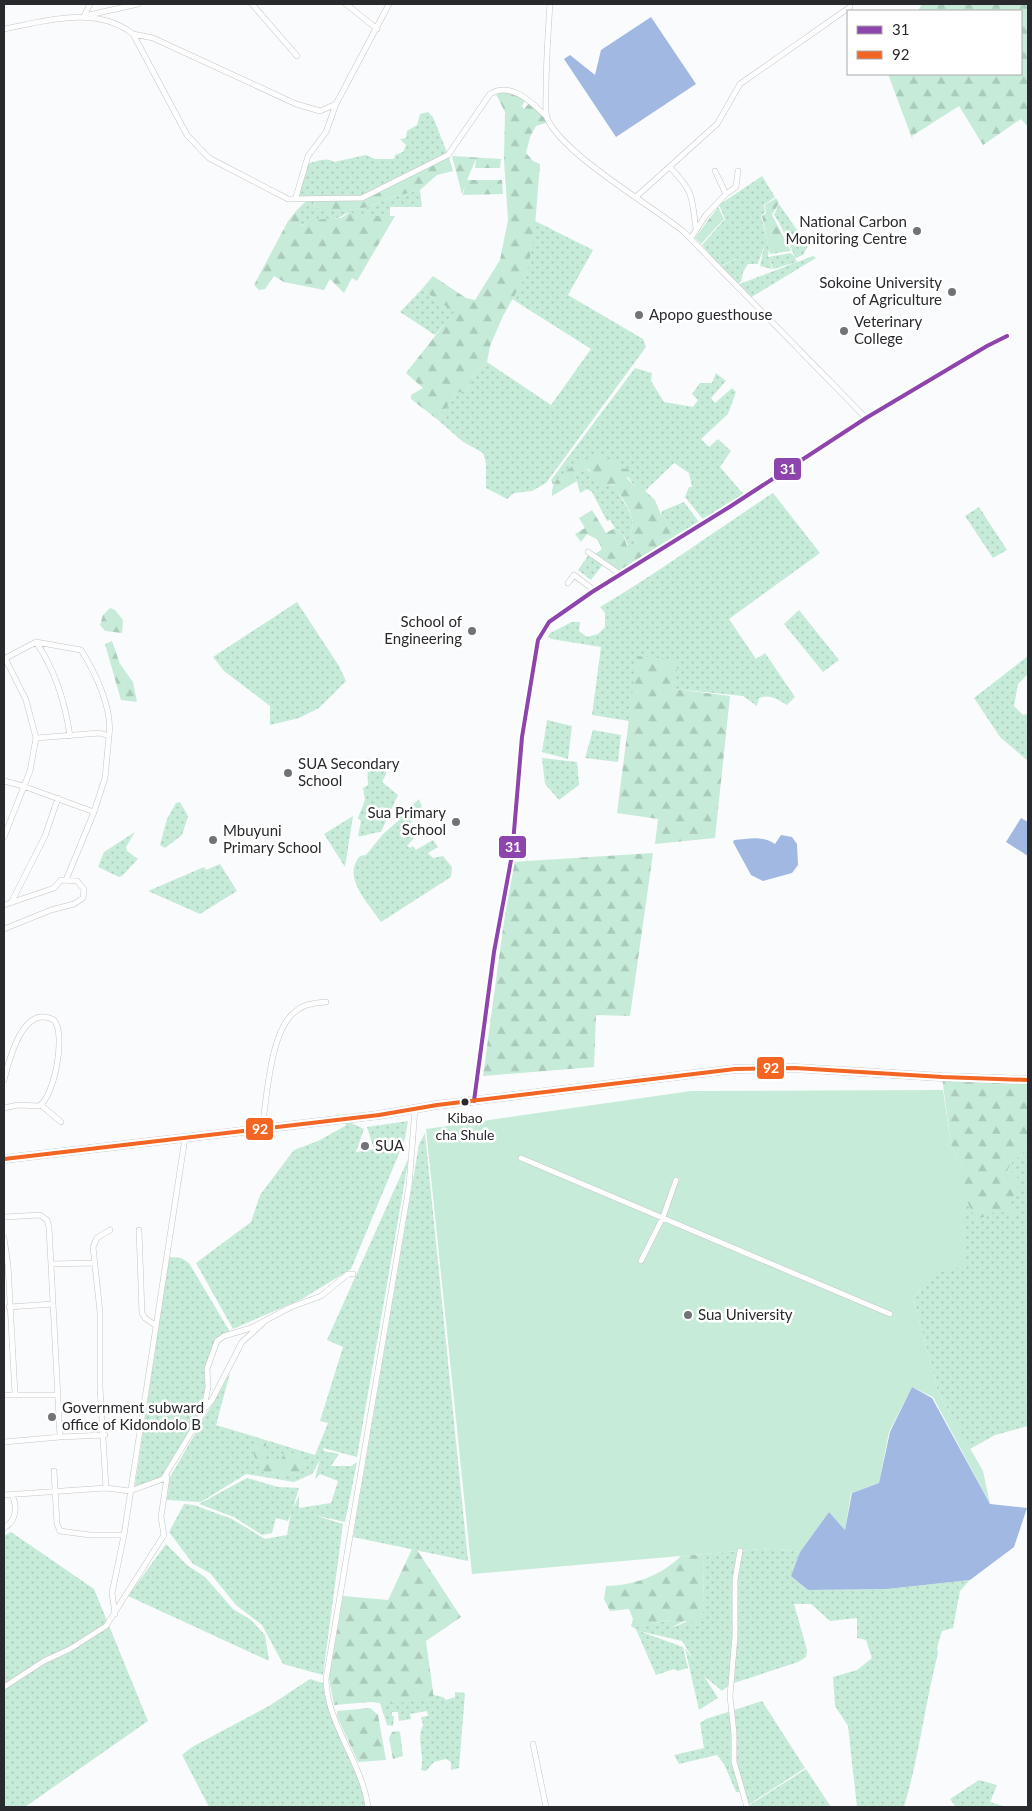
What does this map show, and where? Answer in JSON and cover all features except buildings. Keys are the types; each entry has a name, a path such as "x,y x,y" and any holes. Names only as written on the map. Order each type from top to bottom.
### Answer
{"main road":[{"path":"4,1159 379,1115 689,1073 795,1068 1028,1080"}],"street":[{"path":"84,16 90,4"},
{"path":"4,29 84,16 138,4"},
{"path":"252,4 297,56"},
{"path":"346,4 377,29"},
{"path":"296,198 308,156 326,132 336,104 389,4"},
{"path":"547,117 546,56 551,4"},
{"path":"637,196 717,124 740,84 850,7"},
{"path":"84,16 106,19 133,34 153,38 296,104 320,111 336,104"},
{"path":"133,34 183,128 197,147 209,158 288,199 362,198 448,155 490,94 498,90 511,91 526,99 547,117 564,140 614,181 692,238 866,418"},
{"path":"670,167 690,193 695,208 696,230"},
{"path":"715,171 726,194"},
{"path":"692,238 710,210 736,187 738,171"},
{"path":"474,1101 494,952 512,855 522,737 538,640 543,629 556,616 594,590 731,506 866,418 1007,336"},
{"path":"588,552 620,574"},
{"path":"568,583 574,574 594,590"},
{"path":"36,642 59,685 67,712 70,736"},
{"path":"4,837 30,772 36,738 26,700 5,659 36,642 81,650 96,674 110,725 105,778 94,812 66,880"},
{"path":"36,738 100,733 108,736"},
{"path":"4,781 58,798 94,812"},
{"path":"11,903 46,836 58,798"},
{"path":"4,905 54,888 61,880 77,881 82,884 83,898 74,904 51,910 4,929"},
{"path":"262,1128 273,1057 285,1026 298,1010 310,1004 326,1002"},
{"path":"4,1080 16,1044 26,1026 43,1017 54,1020 58,1031 55,1078 49,1095 41,1106"},
{"path":"4,1108 18,1105 41,1106 61,1122"},
{"path":"368,1807 362,1782 330,1708 326,1678 409,1186 415,1109"},
{"path":"115,1614 112,1593 124,1535 185,1138"},
{"path":"521,1158 890,1314"},
{"path":"642,1261 663,1217 676,1180"},
{"path":"4,1217 44,1217 50,1228 60,1437"},
{"path":"106,1488 105,1435 101,1406 100,1312 94,1241 110,1230"},
{"path":"139,1230 142,1313 145,1318 155,1325"},
{"path":"4,1238 8,1265 15,1394"},
{"path":"52,1264 95,1263"},
{"path":"204,1410 208,1386 208,1369 217,1341 224,1336 251,1328 291,1308 321,1296 348,1274 353,1274"},
{"path":"9,1307 54,1304"},
{"path":"4,1687 44,1661 98,1633 115,1614 131,1584 164,1535 161,1517 167,1476 204,1410 212,1400 242,1342 264,1322"},
{"path":"4,1395 58,1395"},
{"path":"4,1442 105,1435"},
{"path":"54,1471 57,1524 62,1532 90,1535 124,1535"},
{"path":"4,1495 106,1488 130,1491 158,1482 167,1476"},
{"path":"4,1528 10,1524 15,1516 12,1495"},
{"path":"740,1551 735,1580 735,1636 730,1696 734,1734 734,1762 747,1807"},
{"path":"533,1744 546,1807"}],"green space":[{"path":"922,4 1028,4 1028,127 1021,119 983,145 959,106 912,136 913,141 888,75 1022,75 1022,10 919,10"},
{"path":"498,89 526,99 522,106 524,109 530,102 547,117 546,123 536,126 530,137 526,153 533,161 540,164 534,238 526,275 503,316 490,346 487,362 473,376 468,390 457,393 438,420 411,399 411,395 423,388 406,373 454,312 422,289 433,276 466,298 475,300 500,260 508,220 504,160 505,112 495,92"},
{"path":"428,112 433,117 448,155 362,198 315,200 314,207 341,211 369,207 389,198 420,190 422,207 390,207 390,216 357,216 347,213 336,218 313,221 300,226 300,216 296,211 307,200 296,197 306,164 324,159 334,162 366,155 375,159 394,159 395,155 403,152 406,145 400,139 406,138 407,131 417,125 420,114"},
{"path":"448,155 453,171 437,175 420,190 389,198 369,207 341,211 314,208 315,201 362,198"},
{"path":"452,156 501,159 500,168 475,168 476,159 467,180 502,180 503,194 463,195 465,186 462,194"},
{"path":"762,176 775,197 764,205 765,212 761,216 769,248 768,257 791,253 795,257 774,215 779,204 808,246 803,255 795,258 797,262 773,269 769,257 772,269 760,266 764,246 758,264 748,264 743,272 741,282 736,284 721,267 751,251 720,267 702,245 725,219 719,205"},
{"path":"776,198 779,203 772,215 791,251 770,254 762,216 766,213 765,205"},
{"path":"718,207 724,219 701,244 695,238"},
{"path":"296,211 300,216 301,226 310,220 341,218 351,212 357,216 395,216 357,281 352,278 344,293 330,279 324,290 284,282 274,276 265,289 259,290 254,285 288,221"},
{"path":"535,221 593,250 568,295 643,339 646,347 546,483 532,491 514,493 507,499 486,488 486,463 483,453 462,441 438,420 457,393 468,390 473,376 487,362 551,405 591,349 512,299 526,275"},
{"path":"813,256 816,258 750,298 737,285"},
{"path":"422,289 455,312 435,335 400,312"},
{"path":"635,368 652,373 651,381 664,402 693,407 698,400 692,394 700,383 712,383 716,373 726,381 711,398 715,403 732,388 736,392 728,414 701,439 709,447 718,439 731,451 720,467 746,497 705,522 685,497 689,487 692,487 689,473 674,463 645,491 634,486 623,469 588,459 570,469 553,485 551,480"},
{"path":"599,453 620,463 623,469 631,468 627,478 634,486 641,487 655,500 661,515 679,538 620,572 593,556 602,549 598,540 587,534 581,542 575,534 585,528 579,518 592,510 606,533 615,528 623,534 627,546 636,545 631,533 633,526 628,507 613,484 605,486 592,479 590,470 586,469 575,474 577,481 552,496 553,485 562,474 581,461"},
{"path":"586,469 616,487 631,514 633,526 631,533 636,545 630,550 623,534 615,528 610,520 607,521 592,492 587,489 580,493 575,474"},
{"path":"773,493 820,553 729,619 756,659 765,653 795,697 787,705 773,698 763,697 759,698 757,706 743,696 675,689 638,656 629,721 592,715 601,647 551,639 548,637 550,633 572,622 580,622 579,631 587,637 598,634 605,627 605,613 600,607 665,566"},
{"path":"684,502 699,522 677,536 661,515 662,511"},
{"path":"979,507 1007,550 993,558 965,516"},
{"path":"590,553 604,563 591,580 578,570"},
{"path":"297,602 339,666 346,681 319,708 299,718 270,725 270,706 224,671 213,657"},
{"path":"110,608 115,610 123,620 122,633 105,631 100,625 103,615"},
{"path":"799,610 839,660 823,672 784,624"},
{"path":"112,641 120,664 133,682 137,702 121,700 105,644"},
{"path":"637,656 678,660 675,689 730,696 715,838 655,844 658,819 617,813"},
{"path":"1028,656 1028,674 1018,684 1014,706 1023,715 1028,714 1028,761 1000,737 974,698"},
{"path":"547,720 572,726 568,759 542,752"},
{"path":"593,730 621,735 618,762 585,758"},
{"path":"367,758 387,765 386,774 382,782 398,795 381,832 358,836 361,821 358,818 365,800 363,788 368,785"},
{"path":"542,758 577,762 579,785 559,800 545,784"},
{"path":"419,799 422,807 408,827 414,838 407,846 410,848 413,846 416,850 433,840 438,847 428,853 433,858 443,856 452,867 451,877 381,922 359,890 355,881 355,864 360,856 366,855 383,834 398,821 400,812 407,810"},
{"path":"180,802 188,816 182,835 165,848 160,845 167,819 176,803"},
{"path":"353,816 345,867 324,834"},
{"path":"135,832 126,847 127,851 138,859 122,876 119,877 98,867 104,852"},
{"path":"653,853 630,1016 596,1015 594,1067 483,1076 512,862"},
{"path":"220,864 237,891 200,914 148,891 204,867 206,870"},
{"path":"942,1077 1028,1080 1028,1149 1011,1163 1007,1172 1017,1172 1019,1192 1007,1200 1019,1211 1015,1215 997,1211 976,1220 964,1195 964,1172 951,1145"},
{"path":"943,1090 951,1145 964,1172 966,1266 936,1273 913,1297 938,1392 983,1471 990,1504 933,1397 912,1387 889,1432 879,1483 851,1493 845,1530 829,1512 800,1552 772,1548 472,1574 426,1129 691,1091"},
{"path":"347,1121 364,1129 356,1152 374,1149 367,1127 408,1121 405,1139 351,1269 302,1299 233,1329 196,1263 251,1222 260,1195 294,1150 318,1141 345,1126"},
{"path":"425,1133 468,1561 353,1537 419,1144"},
{"path":"1028,1149 1028,1426 995,1435 970,1449 938,1392 913,1297 921,1289 964,1172 1007,1199 1017,1172 1007,1173 1011,1163"},
{"path":"409,1157 357,1457 323,1448 324,1451 339,1454 331,1466 351,1466 357,1462 345,1522 314,1515 343,1524 323,1675 283,1664 262,1625 236,1605 210,1573 193,1564 169,1532 184,1504 194,1505 232,1519 265,1539 287,1535 291,1512 288,1521 276,1518 272,1533 262,1535 234,1517 199,1504 247,1478 278,1487 299,1488 293,1508 299,1496 299,1508 331,1503 338,1481 320,1474 315,1479 320,1460 312,1474 294,1482 246,1474 201,1502 167,1500 170,1477 230,1373 216,1425 315,1455 328,1423 320,1421 343,1347 327,1340"},
{"path":"169,1257 181,1258 189,1263 230,1332 217,1338 205,1370 207,1387 201,1413 165,1476 135,1486"},
{"path":"259,1440 266,1443 266,1459 273,1458 280,1461 284,1454 294,1453 310,1460 301,1471 290,1476 262,1471 254,1455 254,1445"},
{"path":"11,1532 94,1589 148,1721 25,1807 4,1807 4,1536"},
{"path":"166,1544 187,1565 205,1577 233,1609 251,1620 265,1635 269,1661 128,1596"},
{"path":"772,1548 800,1552 791,1576 808,1590 887,1589 970,1580 960,1591 953,1628 942,1631 937,1648 938,1653 918,1750 904,1807 857,1807 848,1726 835,1706 833,1677 857,1670 872,1658 866,1640 857,1638 857,1618 830,1621 811,1604 794,1604 807,1650 806,1657 798,1662 731,1684 722,1691 704,1676 718,1698 699,1710 685,1648 695,1662 682,1641 639,1631 683,1647 688,1668 677,1671 674,1669 656,1675 635,1627 672,1620 672,1627 703,1614 704,1554"},
{"path":"412,1549 417,1550 461,1617 426,1641 434,1699 387,1704 371,1702 334,1705 329,1678 343,1596 388,1600"},
{"path":"704,1554 703,1614 698,1625 684,1621 672,1627 671,1620 636,1627 637,1630 631,1626 633,1619 629,1609 610,1611 604,1599 606,1586 637,1582 665,1569 681,1556"},
{"path":"310,1679 323,1683 331,1715 357,1775 366,1807 209,1807 182,1755 192,1747 269,1706"},
{"path":"455,1692 465,1693 459,1768 451,1770 451,1762 446,1759 434,1762 426,1771 421,1770 420,1736 423,1725 421,1717 428,1716 427,1711 410,1714 411,1719 399,1721 398,1712 392,1712 392,1716 394,1716 393,1726 387,1725 380,1703 434,1699 434,1695 443,1697 446,1700 455,1697"},
{"path":"762,1701 805,1768 748,1805 733,1762 740,1792 736,1792 724,1764 717,1755 679,1764 674,1755 704,1748 700,1723 706,1719"},
{"path":"370,1708 378,1715 386,1760 358,1762 337,1716 337,1711"},
{"path":"392,1732 400,1732 403,1756 393,1759 389,1738"},
{"path":"806,1769 831,1807 748,1806"},
{"path":"979,1780 997,1785 990,1802 1006,1807 956,1807 950,1799"}],"water":[{"path":"651,17 696,84 616,137 564,59 570,55 595,75 601,50"},
{"path":"1021,818 1028,822 1028,856 1006,842"},
{"path":"781,835 792,837 797,844 798,865 792,873 763,881 751,875 733,842 734,840 765,839 775,844"},
{"path":"912,1387 932,1398 990,1504 1027,1508 1014,1547 970,1580 887,1589 808,1590 791,1576 800,1552 829,1512 845,1530 852,1493 879,1483 890,1432"}],"transit line":[{"name":"31","path":"474,1101 494,952 512,855 522,737 538,640 549,622 592,592 731,506 866,418 1007,336"},
{"name":"92","path":"4,1159 379,1115 437,1105 735,1069 795,1068 1028,1080"}],"place":[{"name":"National Carbon Monitoring Centre","path":"917,231"},
{"name":"Sokoine University of Agriculture","path":"952,292"},
{"name":"Apopo guesthouse","path":"639,315"},
{"name":"Veterinary College","path":"844,331"},
{"name":"School of Engineering","path":"472,631"},
{"name":"SUA Secondary School","path":"288,773"},
{"name":"Sua Primary School","path":"456,822"},
{"name":"Mbuyuni Primary School","path":"213,840"},
{"name":"Kibao cha Shule","path":"465,1102"},
{"name":"SUA","path":"365,1146"},
{"name":"Sua University","path":"688,1315"},
{"name":"Government subward office of Kidondolo B","path":"52,1417"}]}
